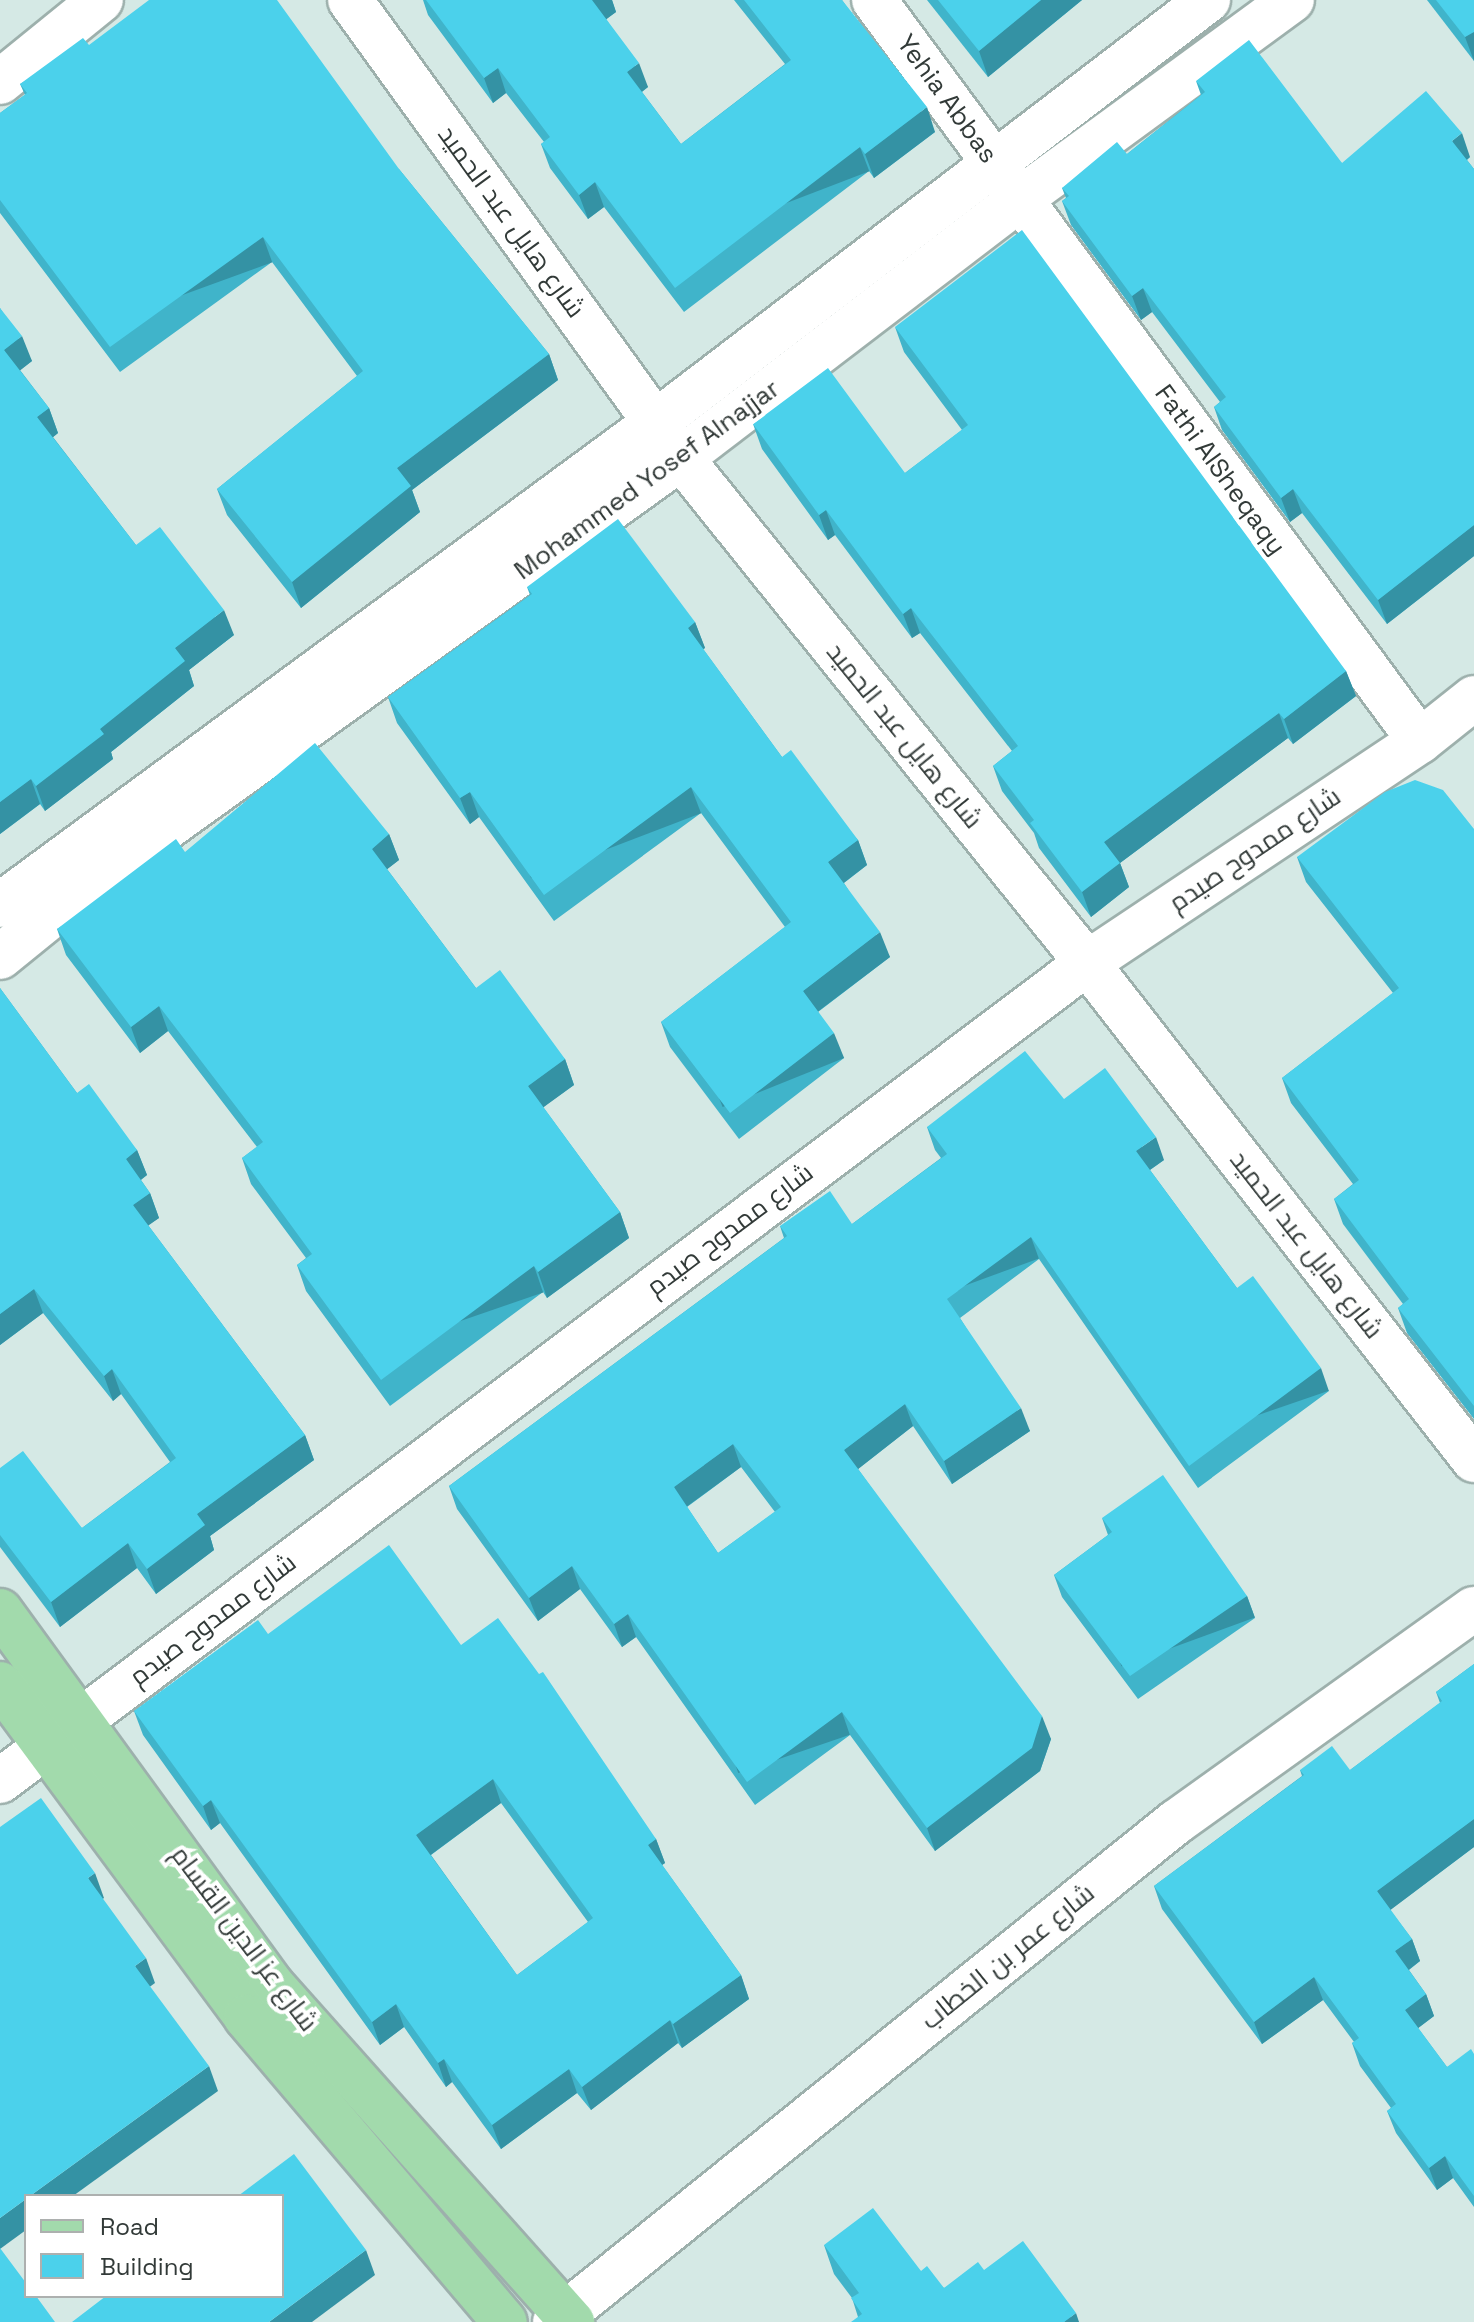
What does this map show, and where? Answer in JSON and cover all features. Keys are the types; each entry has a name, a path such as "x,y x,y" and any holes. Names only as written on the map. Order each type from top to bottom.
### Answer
{"main road":[{"name":"شارع عز الدين القسام","path":"0,1611 271,1984 564,2319"},
{"name":"شارع عز الدين القسام","path":"0,1684 43,1747 246,2017 505,2322"}],"street":[{"path":"0,82 101,0"},
{"name":"شارع هايل عبد الحميد","path":"350,0 681,458 1087,963 1474,1460"},
{"name":"Yehia Abbas","path":"874,0 1020,199"},
{"name":"Mohammed Yosef Alnajjar","path":"0,905 656,422 1208,0"},
{"name":"Mohammed Yosef Alnajjar","path":"0,957 106,871 681,458 1020,199 1292,0"},
{"name":"Fathi AlSheqaqy","path":"1020,199 1420,741"},
{"name":"شارع ممدوح صيدم","path":"0,1781 1087,963 1420,741 1474,698"},
{"name":"شارع عمر بن الخطاب","path":"564,2319 1176,1822 1474,1609"}],"building":[{"path":"149,0 277,0 399,169 549,354 397,468 411,486 292,582 217,489 363,371 263,237 110,347 0,200 0,113 27,93 20,84 83,38 89,45"},
{"path":"426,0 592,0 639,63 627,72 681,144 791,60 744,0 842,0 927,107 865,154 860,147 675,288 595,182 579,195 541,144 550,137 498,68 484,78"},
{"path":"938,0 1041,0 979,51"},
{"path":"1436,0 1474,0 1474,32 1465,37"},
{"path":"1249,40 1342,163 1426,91 1462,133 1452,141 1474,169 1474,525 1378,600 1293,489 1281,498 1214,407 1226,397 1143,288 1132,296 1062,201 1069,196 1062,188 1117,142 1127,154 1205,92 1196,81"},
{"path":"1022,230 1346,671 1284,719 1279,713 1104,842 1120,863 1082,892 1030,823 1034,820 993,766 1018,746 911,608 903,614 826,510 819,515 753,424 828,368 905,473 968,425 895,327"},
{"path":"0,308 22,336 4,350 49,408 37,417 136,545 160,527 224,610 175,648 185,661 100,729 104,734 36,786 31,779 0,802"},
{"path":"618,519 695,622 688,628 782,757 791,750 858,840 828,862 880,932 803,991 834,1033 730,1113 661,1022 791,922 691,787 544,895 470,792 460,798 388,697 532,594 527,587"},
{"path":"315,743 389,834 372,849 476,988 500,970 565,1059 528,1086 620,1212 538,1272 534,1266 381,1380 297,1265 312,1254 242,1158 263,1142 159,1006 131,1027 57,929 176,839 185,852"},
{"path":"1415,780 1443,790 1474,829 1474,1406 1398,1308 1409,1299 1334,1199 1359,1180 1282,1078 1399,988 1297,857 1385,792"},
{"path":"0,988 77,1093 89,1084 137,1150 126,1159 150,1193 133,1205 305,1435 197,1514 205,1525 147,1569 128,1543 51,1602 0,1535 0,1468 23,1451 82,1528 176,1458 112,1369 104,1376 34,1289 0,1314"},
{"path":"1025,1051 1064,1099 1105,1068 1156,1137 1136,1151 1237,1288 1253,1276 1321,1368 1189,1466 1031,1237 947,1299 1021,1408 944,1461 905,1404 844,1450 1042,1716 1032,1748 927,1828 842,1712 747,1782 628,1614 614,1624 572,1566 529,1598 449,1486 787,1236 780,1226 830,1191 852,1224 947,1154 927,1127","holes":["733,1444 781,1507 718,1553 674,1487"]},
{"path":"1163,1475 1247,1596 1130,1676 1054,1575 1112,1532 1102,1518"},
{"path":"389,1545 461,1645 498,1618 539,1674 543,1672 656,1839 648,1845 741,1975 673,2024 670,2020 582,2087 569,2069 492,2125 444,2059 438,2063 396,2004 372,2022 211,1800 203,1806 134,1711 258,1620 268,1634","holes":["493,1779 593,1918 517,1975 416,1835"]},
{"path":"1474,1664 1474,1819 1377,1891 1412,1939 1395,1951 1426,1994 1405,2010 1447,2067 1471,2049 1474,2054 1474,2196 1445,2156 1429,2168 1387,2111 1396,2104 1352,2043 1359,2038 1314,1977 1254,2022 1154,1886 1304,1775 1300,1770 1332,1746 1350,1770 1442,1701 1436,1692"},
{"path":"41,1798 95,1873 88,1878 146,1958 135,1966 209,2066 33,2194 24,2194 24,2200 0,2218 0,1827"},
{"path":"294,2154 366,2250 269,2322 72,2322 103,2298 284,2298 284,2194 241,2194"},
{"path":"873,2208 921,2271 927,2266 944,2288 978,2262 984,2270 1023,2241 1076,2313 1064,2322 851,2322 862,2314 851,2298 859,2293 824,2245"},
{"path":"0,2248 24,2280 24,2298 37,2298 55,2322 0,2322"}]}
